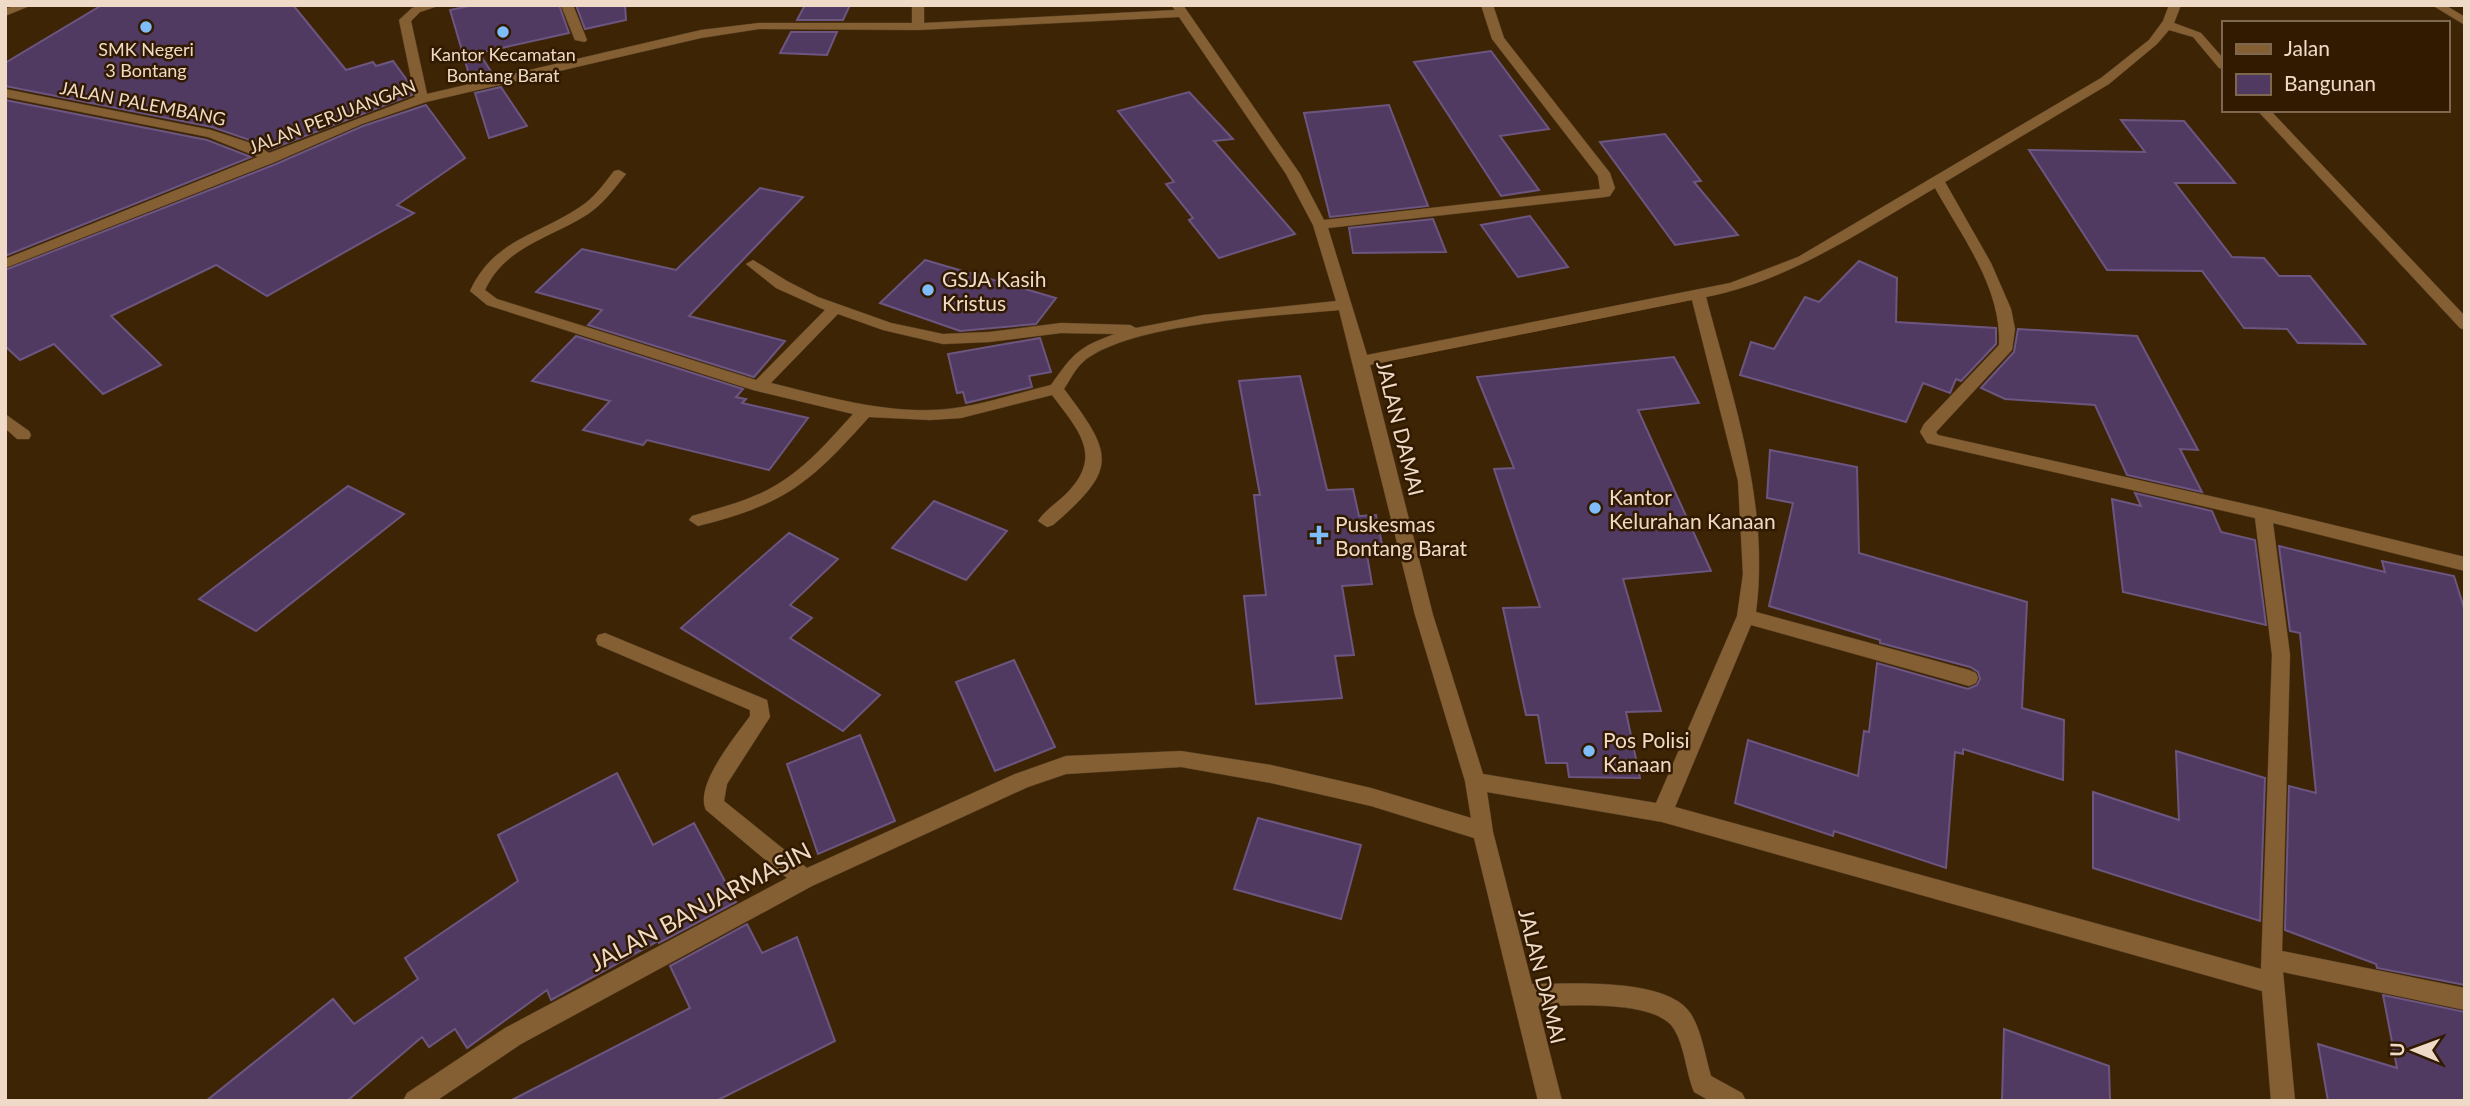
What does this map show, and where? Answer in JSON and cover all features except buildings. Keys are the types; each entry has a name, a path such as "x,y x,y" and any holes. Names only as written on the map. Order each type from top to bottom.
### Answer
{"street":[{"path":"5,13 27,5"},
{"path":"422,99 405,20 416,10 436,5"},
{"path":"567,5 582,40"},
{"path":"918,5 918,27"},
{"path":"1320,225 1605,193 1608,188 1605,176 1498,39 1488,5"},
{"path":"1359,355 1734,286 1803,260 2105,81 2146,49 2167,25 2175,5"},
{"path":"2437,5 2465,22"},
{"name":"JALAN PERJUANGAN","path":"5,264 270,159 358,121 422,99 701,34 759,26 918,27 1181,9"},
{"name":"JALAN DAMAI","path":"1181,9 1293,174 1320,225 1351,324 1424,615 1475,781 1483,832 1550,1101"},
{"path":"2167,25 2197,35 2222,64"},
{"name":"JALAN PALEMBANG","path":"5,93 211,134 252,148 270,159"},
{"path":"2265,112 2465,325"},
{"path":"619,174 597,201 499,258 481,276 477,291 492,302 759,386 865,411 930,415 961,412 1056,389 1077,359 1102,343 1140,330"},
{"path":"1938,182 1998,293 2009,322 2010,334 2007,346 1930,428 1928,432 1933,439 2263,514 2465,564"},
{"path":"753,264 791,291 888,327 943,338 989,337 1080,327 1140,330 1343,305"},
{"path":"1662,813 1746,616 1752,574 1746,481 1698,293"},
{"path":"759,386 835,308"},
{"path":"1047,521 1076,497 1095,472 1096,460 1096,448 1056,389"},
{"path":"698,520 736,510 786,488 828,450 865,411"},
{"path":"5,419 23,435"},
{"path":"2263,514 2281,655 2271,959 2283,1101"},
{"path":"1746,616 1969,678"},
{"path":"605,640 761,706 761,717 717,782 713,804 718,811 805,879"},
{"name":"JALAN BANJARMASIN","path":"415,1101 513,1035 805,879 1023,780 1066,765 1181,759 1271,774 1371,797 1436,815 1483,832"},
{"path":"1475,781 1662,813 2272,983"},
{"path":"2271,959 2465,999"},
{"path":"1525,995 1643,999 1665,1004 1683,1020 1702,1084 1734,1101"}],"place":[{"name":"SMK Negeri 3 Bontang","path":"146,27"},
{"name":"Kantor Kecamatan Bontang Barat","path":"503,32"},
{"name":"GSJA Kasih Kristus","path":"928,290"},
{"name":"Kantor Kelurahan Kanaan","path":"1595,508"},
{"name":"Puskesmas Bontang Barat","path":"1319,535"},
{"name":"Pos Polisi Kanaan","path":"1589,751"}]}
